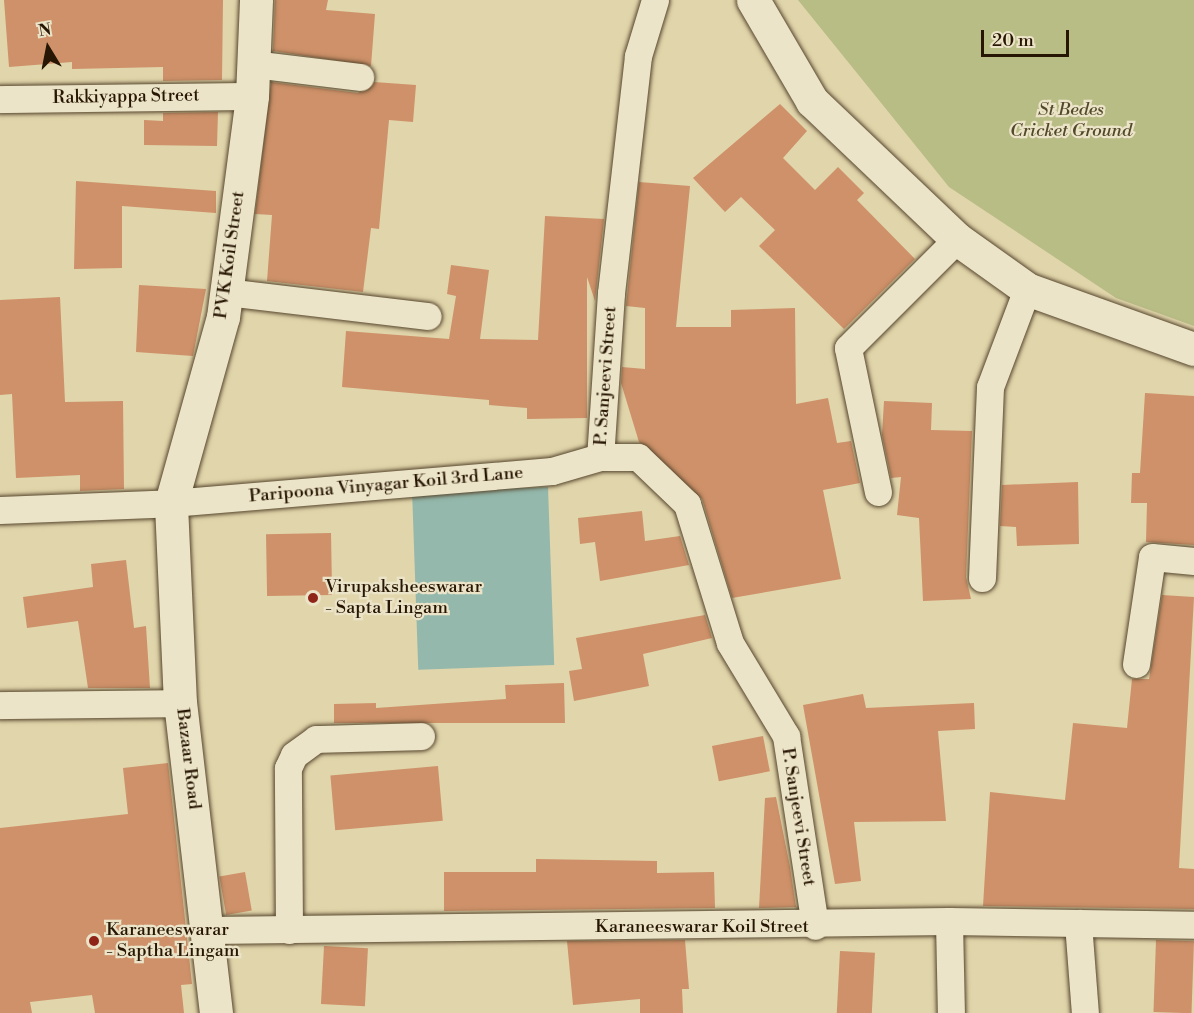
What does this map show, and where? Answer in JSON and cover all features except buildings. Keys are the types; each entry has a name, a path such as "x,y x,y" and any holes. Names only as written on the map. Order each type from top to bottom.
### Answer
{"street":[{"name":"PVK Koil Street","path":"171,503 226,292 252,96 256,0"},
{"name":"P. Sanjeevi Street","path":"655,0 638,56 611,293 600,457 638,457 687,504 730,643 786,736 815,926"},
{"path":"753,0 812,101 957,239 1027,289 1194,349"},
{"path":"253,64 360,77"},
{"name":"Rakkiyappa Street","path":"0,99 252,96"},
{"path":"878,492 848,348 957,239"},
{"path":"982,578 990,387 1027,289"},
{"path":"226,292 429,316"},
{"name":"Paripoona Vinyagar Koil 3rd Lane","path":"0,510 171,503 552,471 600,457"},
{"name":"Bazaar Road","path":"171,503 180,704 210,930 216,1013"},
{"path":"1136,664 1152,557 1194,561"},
{"path":"0,705 180,704"},
{"path":"289,930 288,768 294,755 316,739 421,736"},
{"path":"949,921 951,1013"},
{"name":"Karaneeswarar Koil Street","path":"210,930 815,926 949,921 1194,925"},
{"path":"1078,923 1085,1013"}],"green space":[{"name":"St Bedes Cricket Ground","path":"798,0 1194,0 1194,326 1116,298 949,187"}],"water":[{"path":"548,487 554,665 418,670 412,492"}],"place":[{"name":"Virupaksheeswarar - Sapta Lingam","path":"313,598"},
{"name":"Karaneeswarar - Saptha Lingam","path":"94,941"}]}
